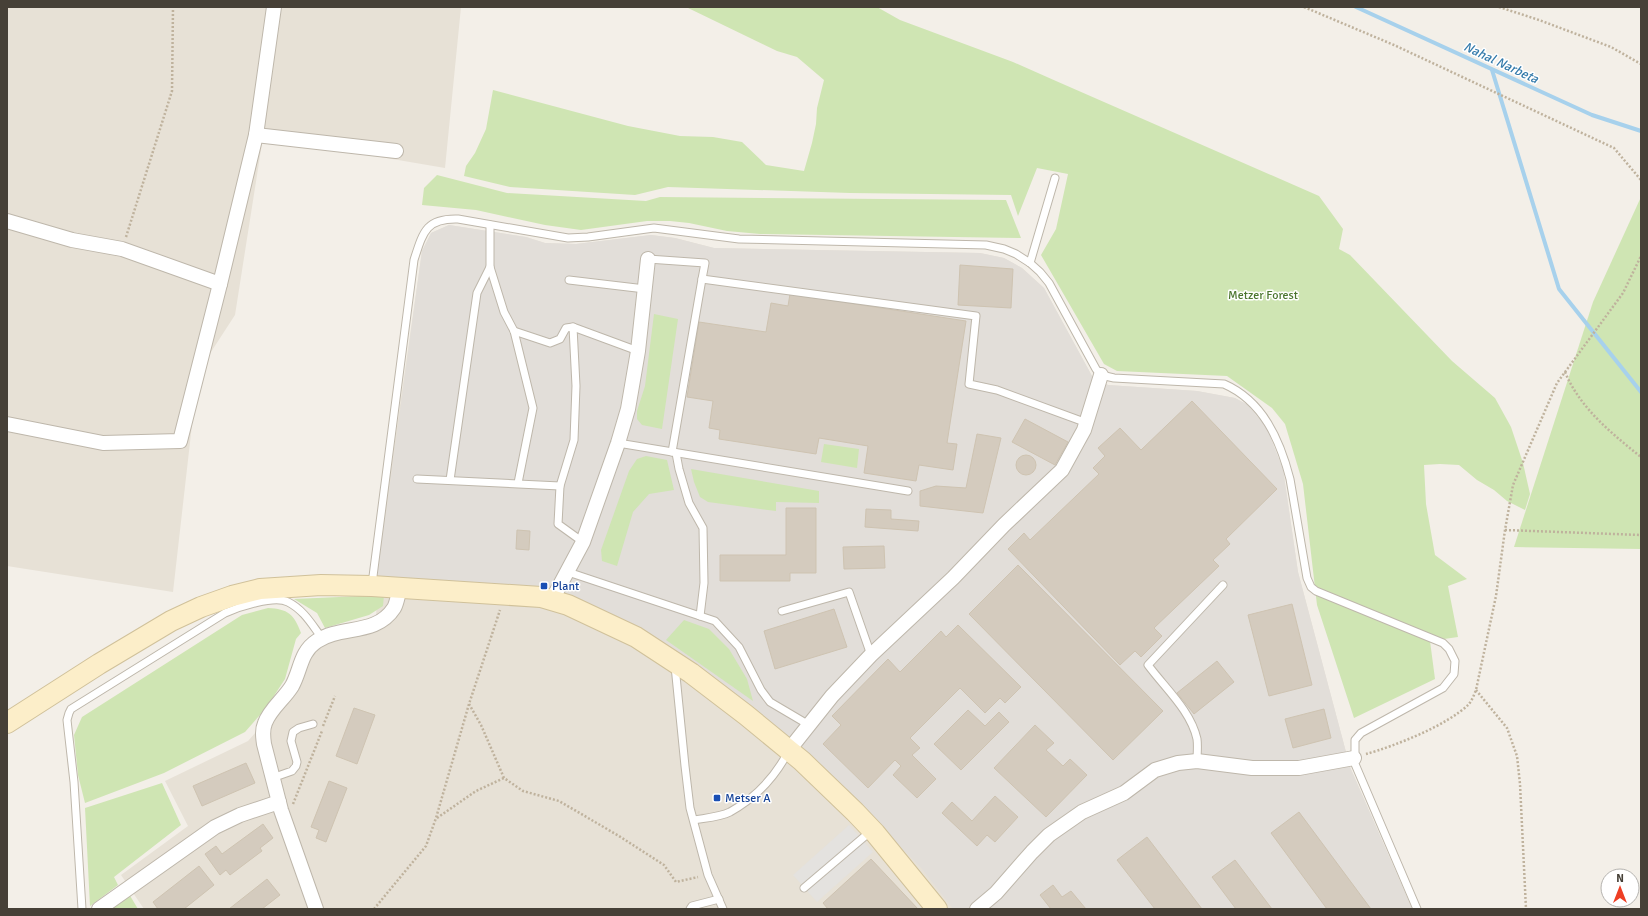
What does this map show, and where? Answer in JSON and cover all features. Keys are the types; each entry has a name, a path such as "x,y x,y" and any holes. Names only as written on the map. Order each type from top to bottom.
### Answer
{"street":[{"path":"7,424 103,442 180,441 256,135 274,7"},
{"path":"256,135 396,151"},
{"path":"7,222 72,240 122,249 220,284"},
{"path":"552,600 583,542 618,443 628,409 638,351 648,259"},
{"path":"789,750 832,696 872,655 953,578 1004,525 1062,470 1084,430 1101,375"},
{"path":"7,723 171,621 201,607 232,596 260,589 321,585 372,586 540,597 552,600 618,627 636,637 675,662 746,715 789,750 834,791 872,830 937,909"},
{"path":"316,909 280,806 272,778 264,744 264,725 267,717 292,685 302,658 308,648 328,635 366,628 378,624 388,616 394,608 400,588"},
{"path":"977,909 996,894 1032,852 1049,835 1082,812 1124,794 1155,770 1178,763 1197,761 1252,768 1299,768 1354,758"},
{"path":"99,909 215,827 240,815 280,806"}],"lane":[{"path":"1030,262 1055,178"},
{"path":"372,586 414,260 419,244 433,222 444,218 458,219 568,238 588,237 645,228 654,228 739,239 986,244 1004,249 1030,262 1049,283 1096,369 1101,375 1114,378 1224,384 1233,388 1251,402 1262,414 1274,433 1286,464 1290,479 1307,578 1311,587 1316,591 1443,643 1450,649 1455,661 1454,674 1443,688 1361,733 1355,740 1355,764 1417,909"},
{"path":"490,225 490,267 504,312 514,331 533,408 518,483"},
{"path":"648,259 705,263 674,452 689,503 703,528 704,583 700,616"},
{"path":"450,480 476,292 490,267"},
{"path":"702,279 976,316 969,384 997,390 1087,422"},
{"path":"569,280 645,289"},
{"path":"514,331 550,343 560,339 566,328 573,327 638,351"},
{"path":"573,327 576,386 574,440 560,486 558,524 583,542"},
{"path":"618,443 908,491"},
{"path":"417,479 560,486"},
{"path":"568,572 715,621 730,635 739,647 761,690 770,702 809,725"},
{"path":"1197,761 1198,741 1188,716 1148,666 1223,585"},
{"path":"782,611 849,592 872,655"},
{"path":"82,909 74,782 67,720 68,713 71,709 225,613 243,606 278,600 287,602 305,615 322,638"},
{"path":"675,662 684,766 690,808 708,875 723,909"},
{"path":"272,778 292,771 297,762 291,741 293,732 299,728 313,724"},
{"path":"694,820 729,812 761,791 782,764 789,750"},
{"path":"804,888 872,830"},
{"path":"690,909 692,906 719,899"}],"path":[{"path":"122,249 172,91 173,7"},
{"path":"1304,7 1394,45 1614,148 1641,180"},
{"path":"1498,7 1539,20 1611,47 1641,64"},
{"path":"1354,758 1386,749 1421,734 1452,717 1469,703 1476,690 1496,596 1513,485 1557,383 1623,293 1641,256"},
{"path":"1565,372 1572,388 1588,410 1641,456"},
{"path":"1505,530 1641,535"},
{"path":"374,909 426,846 436,818 469,704 506,594"},
{"path":"1476,690 1507,728 1517,756 1520,784 1526,909"},
{"path":"280,806 292,807 335,696"},
{"path":"469,704 481,725 504,778 523,791 559,801 619,836 664,865 676,882 708,875"},
{"path":"436,818 476,791 504,778"}],"shaded area":[{"path":"7,7 461,7 445,168 263,137 235,315 198,372 173,592 7,566"},
{"path":"449,225 526,237 545,243 576,244 651,235 675,238 714,248 980,253 1004,258 1022,268 1044,288 1092,376 1108,385 1197,391 1235,398 1248,405 1283,469 1298,572 1350,767 1412,909 144,909 121,875 188,826 165,781 248,741 302,681 311,653 325,638 376,620 378,560 422,251 431,233"},
{"path":"449,225 526,237 545,243 576,244 651,235 675,238 714,248 980,253 1004,258 1022,268 1044,288 1092,376 1108,385 1197,391 1235,398 1248,405 1267,428 1283,469 1298,572 1350,767 1412,909 953,909 922,869 866,811 613,616 577,598 532,586 377,578 422,251 431,233"},
{"path":"849,825 873,852 817,902 793,875"}],"green space":[{"name":"Metzer Forest","path":"686,7 877,7 900,20 1013,62 1319,196 1343,229 1339,249 1350,255 1452,361 1495,398 1511,427 1523,463 1530,494 1525,510 1507,501 1459,465 1424,465 1426,504 1435,555 1467,579 1448,586 1458,637 1430,641 1435,679 1354,718 1317,605 1303,484 1285,424 1272,408 1227,376 1117,371 1104,364 1041,255 1056,229 1068,174 1037,168 1018,216 1011,195 850,193 668,187 635,195 510,187 464,176 466,166 475,153 486,129 493,90 628,126 680,136 713,137 742,142 766,165 804,171 812,143 816,124 817,108 824,80 797,57 777,51"},
{"path":"437,175 507,193 646,201 660,197 1006,200 1021,238 760,234 727,231 689,223 670,221 647,221 581,230 545,225 476,210 422,205 424,188"},
{"path":"1641,197 1641,549 1514,547 1593,302"},
{"path":"654,314 678,319 662,429 642,425 637,419 637,411 645,386"},
{"path":"824,444 859,449 857,468 821,462"},
{"path":"646,456 667,460 674,490 649,494 633,512 617,566 602,561 601,550 629,471 637,459"},
{"path":"691,469 819,491 819,503 776,502 776,511 708,502 700,497"},
{"path":"384,595 383,606 369,615 325,628 317,613 294,599"},
{"path":"268,608 285,611 293,617 301,633 296,639 285,679 266,708 245,732 164,773 85,803 78,775 74,735 82,717 242,615"},
{"path":"684,620 709,629 729,649 747,679 753,701 666,640"},
{"path":"162,783 181,825 114,877 118,885 90,906 85,808"},
{"path":"129,894 138,909 110,909"}],"building":[{"path":"960,265 1013,269 1011,308 958,305"},
{"path":"790,294 966,321 947,443 957,444 953,470 919,465 916,481 864,473 868,446 819,438 816,454 719,439 720,430 709,428 713,401 687,397 699,322 766,332 771,303 788,306"},
{"path":"1192,401 1277,489 1226,539 1230,544 1213,560 1219,566 1154,628 1162,636 1141,657 1135,651 1120,665 1008,549 1024,533 1030,540 1099,474 1093,468 1105,456 1098,448 1120,428 1141,450"},
{"path":"1025,419 1068,442 1055,465 1012,442"},
{"path":"977,434 1001,438 983,513 920,506 920,491 936,486 966,488"},
{"path":"1026,455 1033,458 1036,465 1033,472 1026,475 1019,472 1016,465 1019,458"},
{"path":"786,508 816,508 816,573 790,573 790,581 720,581 720,555 786,555"},
{"path":"866,509 891,510 891,519 919,521 918,531 865,527"},
{"path":"517,530 530,531 529,550 516,549"},
{"path":"884,546 885,568 844,569 843,547"},
{"path":"1018,565 1163,711 1113,760 969,614"},
{"path":"1292,604 1312,685 1269,696 1248,615"},
{"path":"834,609 847,647 775,669 764,631"},
{"path":"958,625 1021,687 1005,703 1000,698 985,713 960,688 910,738 920,748 912,755 936,779 917,798 893,775 901,766 895,760 868,788 823,744 841,725 832,716 888,659 900,672 941,631 946,637"},
{"path":"1217,661 1234,682 1194,714 1177,693"},
{"path":"354,708 375,715 357,764 336,756"},
{"path":"1324,709 1331,738 1293,748 1285,719"},
{"path":"968,710 985,726 999,712 1009,722 961,770 934,744"},
{"path":"1035,725 1054,743 1046,750 1063,766 1070,759 1087,775 1046,817 994,768"},
{"path":"246,763 255,783 202,806 193,786"},
{"path":"329,781 347,788 326,842 316,838 319,830 311,827"},
{"path":"995,796 1018,817 995,842 987,835 977,846 942,813 952,802 972,821"},
{"path":"1299,812 1371,909 1327,909 1271,833"},
{"path":"263,824 273,838 260,848 262,851 230,875 226,870 220,875 205,854 216,846 222,854"},
{"path":"1147,837 1202,909 1155,909 1117,860"},
{"path":"871,859 918,909 828,909 823,903"},
{"path":"1235,860 1272,909 1236,909 1212,877"},
{"path":"199,866 214,885 184,909 158,909 153,902"},
{"path":"267,879 280,895 262,909 229,909"},
{"path":"1053,885 1062,897 1071,891 1086,909 1051,909 1040,895"}],"waterway":[{"name":"Nahal Narbeta","path":"1356,7 1592,115 1641,131"},
{"path":"1492,70 1559,289 1641,392"}],"place":[{"name":"Plant","path":"544,586"},
{"name":"Metser A","path":"717,798"}]}
